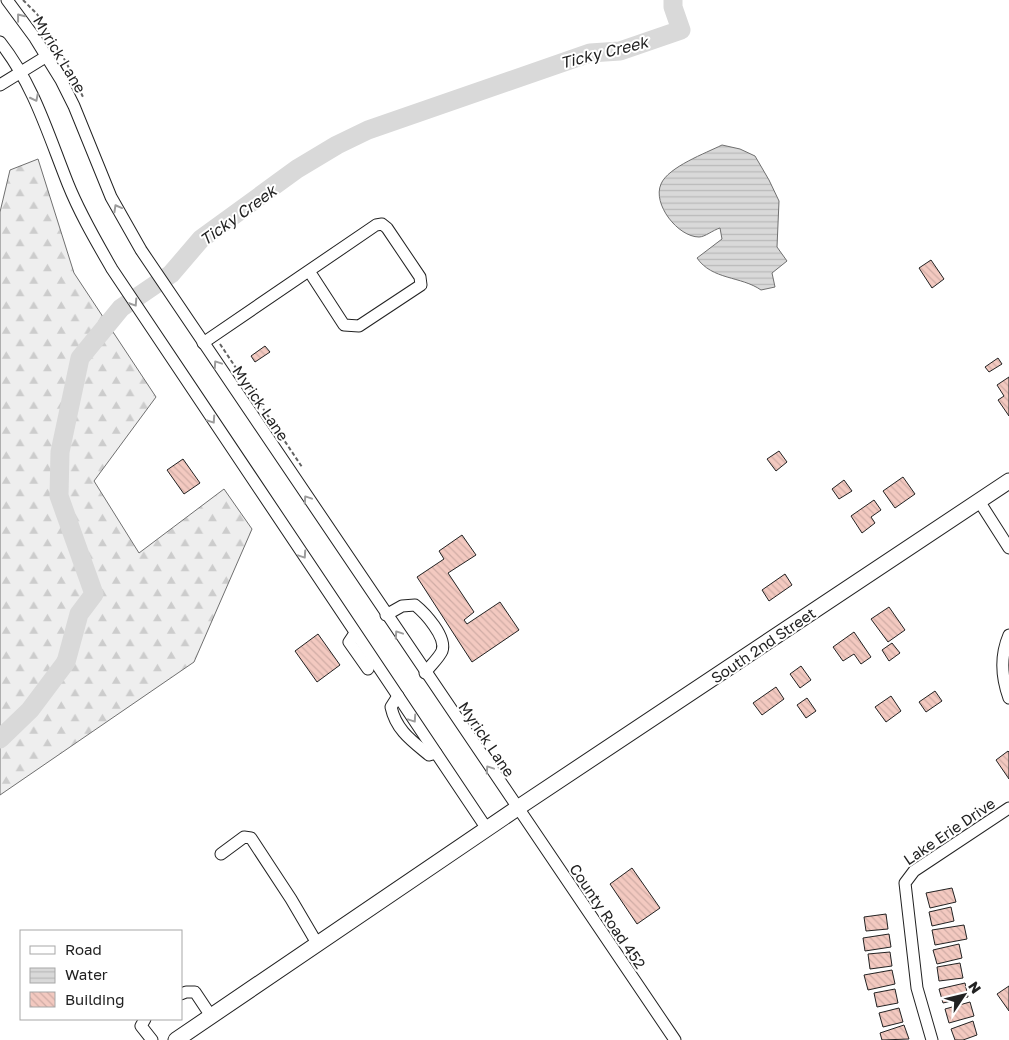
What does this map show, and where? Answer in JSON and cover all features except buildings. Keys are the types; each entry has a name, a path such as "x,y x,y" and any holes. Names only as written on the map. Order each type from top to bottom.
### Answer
{"main road":[{"name":"South 2nd Street","path":"176,1040 516,809 1009,481"}],"street":[{"name":"Myrick Lane","path":"7,0 47,56 74,106 111,197 141,250 516,809"},
{"path":"0,42 21,72 41,110 81,215 112,270 487,829"},
{"path":"0,85 47,56"},
{"path":"203,343 376,225 382,224 388,228 420,277 420,286 359,326 352,327 344,324 309,271"},
{"path":"979,501 1009,548"},
{"path":"386,615 402,606 415,605 427,614 442,640 442,651 425,673"},
{"path":"356,634 349,642 368,669"},
{"path":"1009,635 1002,653 1002,671 1009,698"},
{"name":"Lake Erie Drive","path":"932,1040 917,988 904,887 906,879 1009,808"},
{"name":"County Road 452","path":"516,809 674,1040"},
{"path":"221,854 244,837 251,838 291,899 318,945"},
{"path":"182,994 195,992 211,1016"},
{"path":"144,1020 141,1026 152,1040"}],"path":[{"path":"23,0 36,14 66,62 84,102"},
{"path":"214,335 302,468"}],"green space":[{"path":"38,159 74,273 156,397 94,481 139,553 224,489 252,529 194,662 0,795 0,212 10,170"}],"water":[{"path":"722,145 740,149 755,156 779,201 777,247 787,261 772,273 775,287 761,290 745,282 719,274 703,265 697,258 722,239 720,228 701,237 691,236 675,226 660,201 659,192 661,184 671,172 688,161"}],"waterway":[{"name":"Ticky Creek","path":"0,739 30,710 66,662 79,614 94,594 59,496 60,452 80,358 121,308 171,274 201,239 297,169 337,145 368,130 590,53 620,51 681,30 673,7 673,0"}]}
